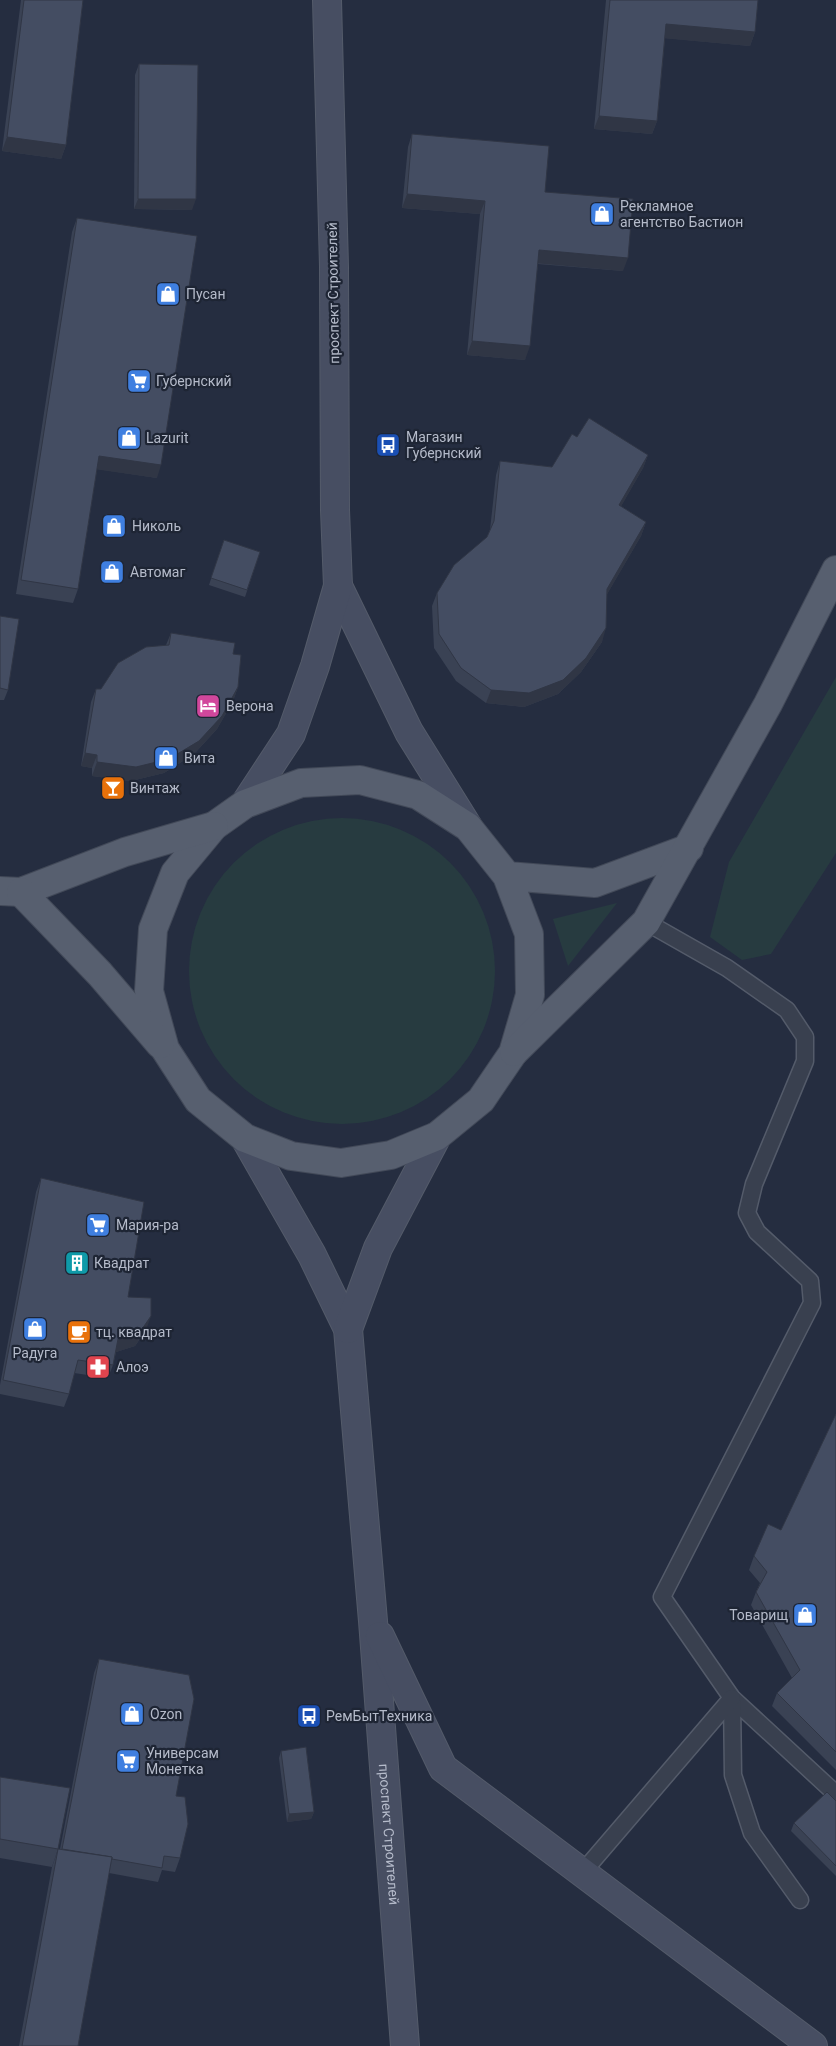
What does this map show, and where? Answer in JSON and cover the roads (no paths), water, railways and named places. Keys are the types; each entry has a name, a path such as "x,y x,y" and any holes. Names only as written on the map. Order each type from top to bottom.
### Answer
{"main road":[{"name":"проспект Строителей","path":"327,0 334,267 335,510 338,586"},
{"path":"214,826 125,852 11,892 100,974 164,1049 198,1100 245,1138 291,1156 341,1163 391,1155 437,1136 481,1100 513,1054 646,922 768,704 836,570"},
{"path":"245,804 291,734 315,666 338,586"},
{"path":"338,586 410,732 468,827 507,876 528,934 530,995 513,1054"},
{"path":"164,1049 149,990 153,930 175,873 214,826 245,804 301,783 360,780 418,795 468,827"},
{"path":"507,876 595,883 689,848"},
{"path":"348,1329 378,1248 437,1136"},
{"path":"245,1138 312,1254 348,1329"},
{"name":"проспект Строителей","path":"348,1329 373,1621 405,2046"},
{"path":"373,1621 443,1768 813,2046"}],"lane":[{"path":"646,922 728,968 787,1010 805,1037 806,1061 754,1184 746,1213 757,1232 810,1281 812,1303 662,1597 732,1698 836,1794"},
{"path":"582,1873 732,1698"},
{"path":"732,1698 733,1775 752,1833 800,1900"}],"place":[{"name":"Рекламное агентство Бастион","path":"602,214"},
{"name":"Пусан","path":"168,294"},
{"name":"Губернский","path":"139,381"},
{"name":"Lazurit","path":"129,438"},
{"name":"Магазин Губернский","path":"388,445"},
{"name":"Николь","path":"114,526"},
{"name":"Автомаг","path":"112,572"},
{"name":"Верона","path":"208,706"},
{"name":"Вита","path":"166,758"},
{"name":"Винтаж","path":"113,788"},
{"name":"Мария-ра","path":"98,1225"},
{"name":"Квадрат","path":"77,1263"},
{"name":"Радуга","path":"35,1329"},
{"name":"тц. квадрат","path":"79,1332"},
{"name":"Алоэ","path":"98,1367"},
{"name":"Товарищ","path":"805,1615"},
{"name":"Ozon","path":"132,1714"},
{"name":"РемБытТехника","path":"309,1716"},
{"name":"Универсам Монетка","path":"128,1761"}]}
